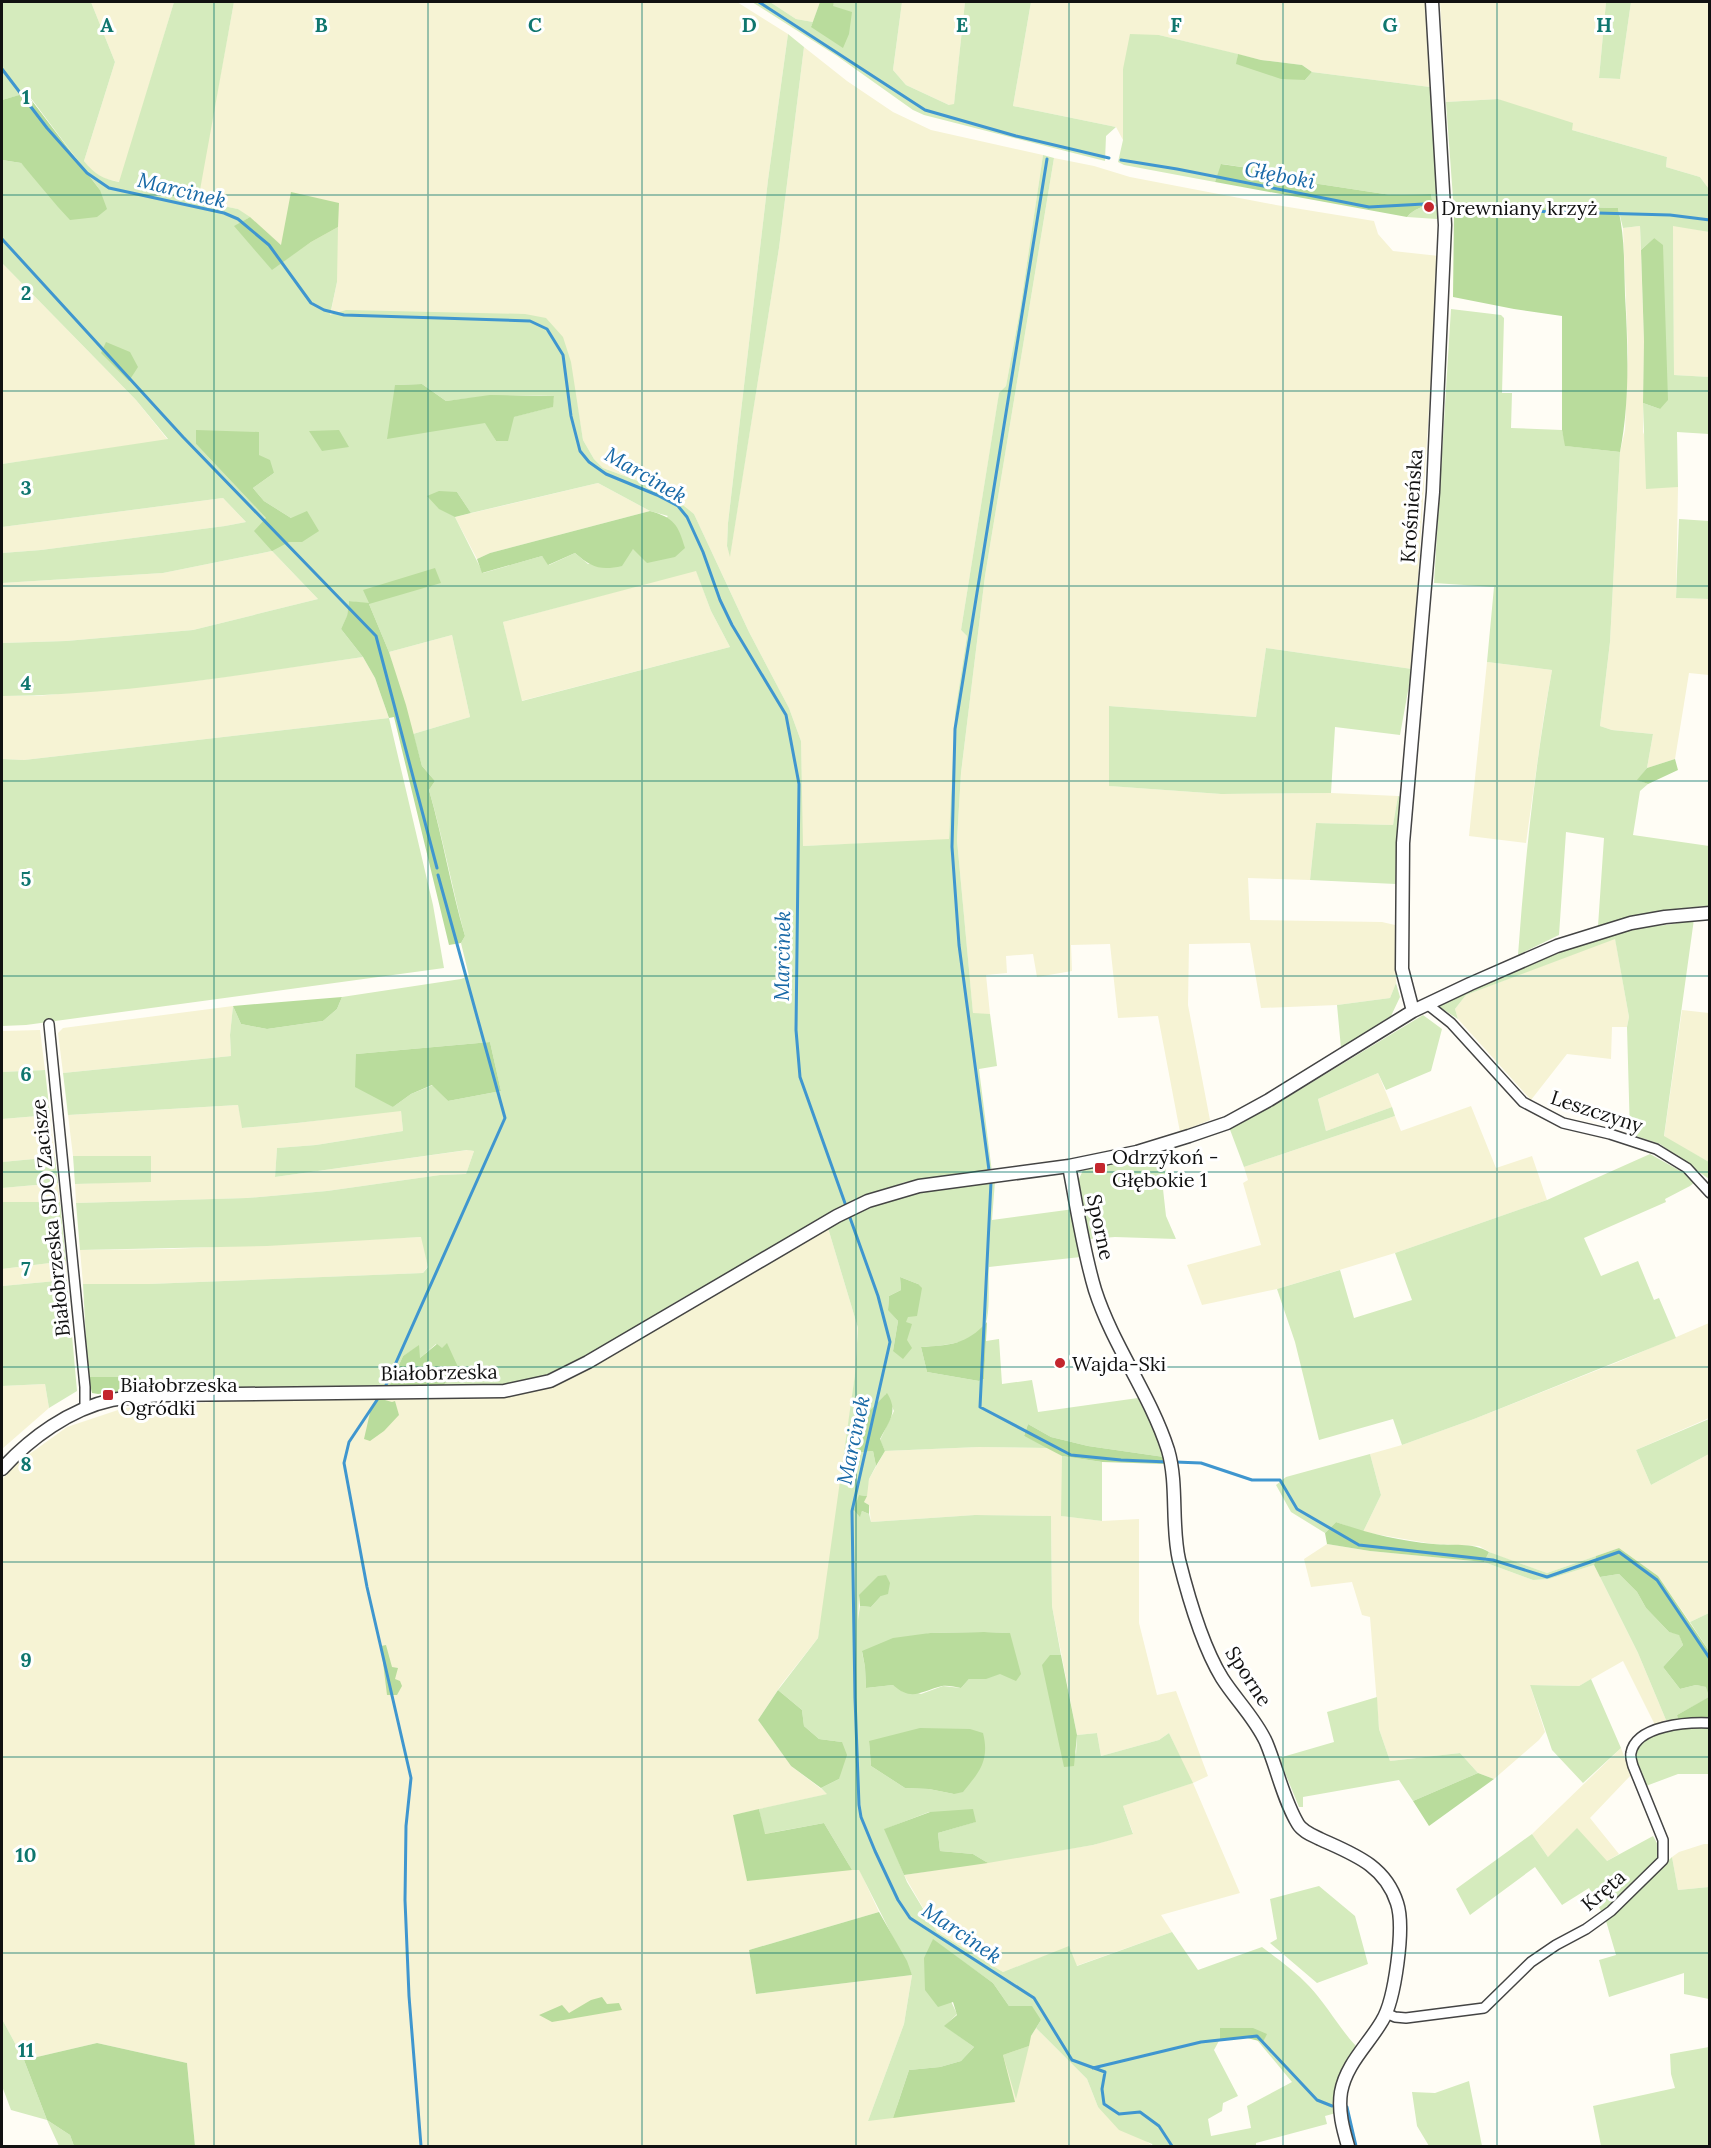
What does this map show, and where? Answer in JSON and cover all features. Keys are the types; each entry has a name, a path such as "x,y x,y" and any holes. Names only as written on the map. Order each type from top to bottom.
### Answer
{"street":[{"name":"Krośnieńska","path":"1413,1011 1402,969 1403,843 1433,492 1445,225 1432,2"},
{"name":"Białobrzeska","path":"2,1469 42,1432 85,1408 112,1400 159,1395 504,1391 550,1381 588,1362 847,1211 919,1186 1070,1171 1227,1123 1269,1100 1413,1011 1557,946 1631,923 1710,913"},
{"name":"Leszczyny","path":"1427,1004 1450,1023 1523,1102 1563,1123 1610,1134 1656,1149 1687,1168 1710,1193"},
{"name":"Białobrzeska SDO Zacisze","path":"49,1024 83,1364 85,1408"},
{"name":"Sporne","path":"1070,1171 1082,1238 1096,1291 1152,1412 1170,1462 1179,1559 1198,1623 1213,1662 1224,1681 1252,1716 1265,1740 1290,1808 1301,1828 1374,1867 1393,1892 1399,1906 1401,1930 1396,1972 1386,2013 1362,2047 1341,2092 1341,2118 1348,2146"},
{"name":"Kręta","path":"1386,2013 1406,2018 1484,2008 1531,1962 1611,1911 1663,1860 1663,1840 1633,1766 1630,1754 1633,1747 1638,1739 1677,1723 1710,1723"}],"shaded area":[{"path":"91,2 174,2 120,182 93,173 84,161 115,62"},
{"path":"234,2 737,2 788,34 768,180 728,523 727,546 730,555 779,248 804,47 847,81 893,112 931,130 1043,155 1020,310 1006,386 999,394 961,630 967,636 955,713 949,840 802,846 801,741 789,708 749,632 694,514 646,484 603,468 594,459 583,440 577,404 330,316 337,282 281,245 238,209 197,201"},
{"path":"770,2 820,2 813,22 796,19"},
{"path":"902,2 965,2 954,105 949,105 906,85 893,70"},
{"path":"1031,2 1425,2 1430,87 1312,72 1302,65 1261,60 1159,35 1123,69 1123,140 1116,127 1013,106"},
{"path":"1440,2 1606,2 1599,78 1620,79 1631,2 1709,2 1709,189 1700,177 1666,167 1667,157 1572,130 1498,99 1446,102"},
{"path":"1054,158 1094,166 1130,177 1374,221 1378,234 1393,251 1439,256 1412,669 1266,648 1256,717 1109,706 1110,786 1221,794 1331,793 1398,796 1393,825 1316,823 1310,880 1248,878 1250,920 1382,922 1395,925 1396,983 1390,998 1337,1005 1261,1008 1250,943 1189,944 1188,1005 1210,1120 1180,1132 1158,1016 1118,1018 1110,944 1071,945 1072,971 1037,977 1033,954 1006,956 1007,973 986,975 990,1014 973,1014 957,840 961,773 985,576"},
{"path":"1673,225 1709,232 1709,377 1674,375"},
{"path":"1640,226 1644,341 1643,432 1665,486 1678,487 1676,598 1709,599 1709,675 1689,673 1675,759 1647,768 1653,734 1612,730 1600,726 1610,642 1620,452 1625,430 1628,352 1623,228"},
{"path":"2,263 136,400 168,440 2,464"},
{"path":"598,483 650,511 490,553 477,559 455,517"},
{"path":"223,498 246,522 41,550 2,553 2,527"},
{"path":"272,551 318,599 193,630 66,641 2,643 2,583 163,573"},
{"path":"696,570 711,611 730,647 521,701 503,622"},
{"path":"452,635 470,717 413,734 389,652"},
{"path":"363,657 375,678 389,718 24,760 2,759 2,696 37,696 195,681"},
{"path":"1487,662 1552,670 1526,843 1469,836"},
{"path":"1615,938 1629,1017 1627,1027 1612,1027 1611,1059 1567,1054 1531,1100 1458,1019 1455,1009 1466,995"},
{"path":"233,1006 230,1035 231,1056 63,1073 58,1033 63,1028"},
{"path":"1682,1010 1709,1013 1709,1162 1664,1137"},
{"path":"40,1030 45,1070 2,1072 2,1031"},
{"path":"1378,1073 1392,1107 1326,1131 1318,1099"},
{"path":"238,1105 243,1128 401,1110 403,1131 316,1145 277,1148 275,1177 474,1151 466,1174 440,1175 327,1191 247,1198 76,1203 75,1184 151,1181 150,1156 73,1156 68,1115"},
{"path":"1471,1106 1496,1168 1532,1156 1547,1200 1395,1253 1277,1289 1202,1305 1187,1265 1261,1245 1243,1183 1248,1180 1244,1167 1395,1116 1401,1131"},
{"path":"50,1115 55,1157 2,1162 2,1119"},
{"path":"58,1183 60,1202 2,1202 2,1188"},
{"path":"828,1228 858,1328 855,1374 829,1572 818,1638 781,1685 758,1720 791,1766 828,1794 733,1815 859,1869 879,1912 749,1950 756,1994 912,1975 904,2024 868,2121 1031,2036 1036,2028 1087,2079 1098,2107 1153,2146 195,2146 187,2063 97,2043 24,2060 2,2019 2,1479 17,1463 67,1427 124,1408 270,1398 495,1396 545,1389 590,1367"},
{"path":"422,1237 428,1266 423,1273 149,1284 83,1284 80,1250 171,1249"},
{"path":"66,1261 67,1280 2,1286 2,1269"},
{"path":"1709,1323 1709,1418 1636,1450 1651,1485 1709,1454 1709,1613 1690,1622 1658,1576 1619,1548 1547,1573 1493,1554 1479,1546 1433,1544 1363,1532 1381,1495 1370,1454 1474,1419"},
{"path":"45,1384 49,1408 2,1449 2,1386"},
{"path":"979,1447 1049,1448 1062,1456 1062,1516 1102,1521 1139,1519 1139,1623 1157,1695 1176,1691 1208,1776 1193,1783 1240,1893 1161,1915 1172,1932 1076,1966 1069,1947 1003,1972 937,1932 904,1875 1093,1845 1133,1833 1123,1806 1192,1783 1169,1733 1159,1740 1101,1756 1097,1733 1077,1735 1052,1606 1051,1516 975,1515 871,1522 869,1505 864,1502 869,1479 885,1451"},
{"path":"1327,1544 1370,1551 1484,1562 1533,1580 1549,1579 1594,1565 1638,1653 1666,1720 1655,1725 1623,1661 1579,1686 1530,1685 1545,1732 1539,1740 1494,1779 1478,1773 1460,1753 1390,1761 1379,1729 1370,1617 1362,1615 1352,1582 1311,1587 1304,1559"},
{"path":"1621,1748 1631,1775 1590,1818 1619,1854 1607,1861 1548,1857 1532,1834"},
{"path":"1709,1844 1709,1887 1678,1890 1672,1857 1679,1852"}],"green space":[{"path":"2,2 91,2 115,62 84,161 99,175 119,182 174,2 234,2 198,201 238,209 250,217 235,226 272,269 311,242 338,227 337,282 330,315 346,310 525,314 546,318 563,337 571,362 583,440 594,459 603,468 646,484 674,498 694,514 749,632 789,708 801,741 803,846 949,839 955,713 967,636 961,630 999,393 1006,386 1020,310 1043,155 1054,158 985,576 961,773 957,840 973,1013 990,1014 997,1066 979,1069 992,1172 905,1182 857,1200 679,1300 577,1362 528,1383 443,1386 458,1367 436,1344 419,1359 419,1346 403,1356 389,1387 145,1389 139,1377 88,1377 83,1284 149,1284 423,1273 428,1267 421,1237 267,1246 80,1250 76,1203 247,1198 327,1191 440,1175 466,1174 474,1151 467,1150 275,1177 277,1148 316,1145 403,1131 401,1111 242,1128 238,1105 68,1115 63,1073 231,1056 230,1035 233,1006 241,1024 267,1029 323,1021 337,1009 342,997 469,976 461,943 465,936 429,790 435,781 422,766 413,734 470,717 452,635 389,652 369,604 349,601 347,617 341,629 363,657 138,688 2,696 2,643 66,641 193,630 318,599 272,551 163,573 2,583 2,553 41,550 246,522 223,498 2,527 2,464 168,439 136,400 2,263 2,160 21,163 39,182 100,190 27,93 2,100","holes":["422,384 446,401 500,396 554,396 552,407 513,417 496,441 486,423 395,385","196,444 274,473 253,488 264,501 291,518 302,542 289,542","598,483 650,511 668,516 633,549 588,564 575,553 549,565 542,556 483,573 455,517 457,492 471,513","696,571 711,611 730,647 522,701 503,622","490,1042 501,1091 448,1101 433,1085 411,1094 393,1107 356,1054"]},
{"path":"752,2 770,2 796,19 813,22 811,27 834,2 902,2 893,70 906,85 949,105 954,104 965,2 1031,2 1013,106 1116,127 1106,136 1105,161 924,115 913,110 837,56"},
{"path":"820,2 834,2 833,6 852,12 849,34 843,48 811,27"},
{"path":"1606,2 1631,2 1620,79 1599,78"},
{"path":"788,34 804,47 779,248 730,557 727,546 728,523 768,180"},
{"path":"1130,34 1159,35 1238,54 1237,64 1305,80 1312,72 1430,87 1439,215 1437,219 1407,217 1432,200 1431,194 1391,195 1286,179 1269,171 1222,164 1215,182 1118,162 1123,140 1123,69"},
{"path":"1238,54 1261,60 1302,65 1312,72 1305,80 1281,79 1236,64"},
{"path":"26,93 100,190 107,209 97,217 70,220 21,163 2,160 2,100"},
{"path":"1498,99 1573,123 1572,130 1667,157 1666,167 1700,177 1709,189 1709,232 1673,226 1674,375 1710,377 1709,434 1677,432 1678,487 1646,489 1643,403 1660,409 1654,238 1641,250 1640,226 1623,228 1618,208 1574,207 1454,212 1446,102"},
{"path":"1221,164 1269,171 1286,179 1391,195 1431,194 1432,200 1407,217 1215,182"},
{"path":"291,192 339,203 338,227 311,242 272,270 234,226 250,217 281,245"},
{"path":"1574,207 1618,208 1624,252 1627,334 1625,413 1620,452 1565,446 1562,430 1562,316 1453,297 1454,212"},
{"path":"1654,238 1663,245 1668,400 1660,409 1643,403 1644,341 1641,250"},
{"path":"1451,309 1501,315 1504,318 1502,393 1512,393 1511,428 1562,430 1566,446 1620,452 1610,642 1600,726 1612,730 1653,734 1647,768 1638,780 1648,784 1640,791 1633,835 1709,846 1709,906 1653,912 1598,926 1604,838 1566,832 1559,935 1518,955 1531,812 1552,670 1487,662 1494,587 1434,583"},
{"path":"106,342 130,352 138,367 129,381 101,353"},
{"path":"422,384 446,401 490,395 554,396 553,407 514,417 508,441 496,441 485,423 387,439 395,385"},
{"path":"196,430 259,432 259,455 270,460 274,473 253,488 264,501 291,518 307,511 319,531 302,542 289,542 272,551 254,531 266,518 196,444"},
{"path":"339,430 349,447 322,451 309,431"},
{"path":"439,491 457,492 471,513 455,517 439,509 427,496"},
{"path":"650,511 670,519 680,533 685,548 675,557 647,563 633,549 622,566 602,568 591,565 575,553 548,565 542,556 482,573 477,559 490,553"},
{"path":"1679,519 1709,521 1709,599 1676,598"},
{"path":"435,568 441,583 369,604 389,652 422,766 435,781 429,790 465,936 461,943 449,945 394,717 389,718 375,678 363,657 341,629 347,616 349,601 369,603 363,590"},
{"path":"1266,648 1412,669 1400,735 1335,727 1331,793 1221,794 1109,786 1109,706 1256,717"},
{"path":"389,718 433,905 444,968 26,1025 2,1026 2,759 24,760"},
{"path":"1675,759 1678,770 1648,784 1637,780 1647,768"},
{"path":"1398,796 1401,797 1396,884 1310,880 1316,823 1393,825"},
{"path":"1694,919 1664,1136 1709,1162 1709,1179 1660,1144 1630,1134 1627,1027 1629,1017 1615,939 1466,995 1455,1009 1458,1019 1438,1006 1508,972 1582,945 1631,930"},
{"path":"1396,983 1400,997 1391,1016 1341,1048 1337,1005 1390,998"},
{"path":"342,997 337,1009 323,1021 267,1029 241,1024 233,1006"},
{"path":"1423,1015 1442,1029 1431,1071 1386,1090 1378,1073 1318,1099 1326,1131 1392,1107 1395,1116 1244,1167 1229,1127 1241,1123 1286,1098"},
{"path":"490,1042 501,1091 448,1101 432,1085 411,1094 393,1107 355,1087 356,1054"},
{"path":"45,1070 50,1115 2,1119 2,1072"},
{"path":"1162,1150 1168,1179 1162,1180 1166,1216 1176,1239 1115,1237 1089,1239 1077,1183 1084,1168"},
{"path":"1650,1154 1693,1178 1695,1182 1665,1199 1666,1202 1584,1238 1601,1276 1638,1261 1654,1300 1659,1298 1676,1338 1474,1419 1402,1445 1393,1419 1319,1440 1295,1342 1277,1289 1340,1270 1354,1318 1412,1300 1395,1253 1547,1200"},
{"path":"73,1156 151,1156 151,1182 75,1184"},
{"path":"55,1157 58,1183 2,1188 2,1162"},
{"path":"995,1181 992,1220 1074,1209 1081,1257 989,1267 988,1313 984,1327 969,1339 939,1346 921,1347 927,1372 979,1381 984,1379 986,1341 999,1339 1002,1384 1032,1380 1038,1412 1138,1398 1161,1442 1164,1457 1088,1446 1051,1437 1028,1424 1024,1436 1049,1448 979,1447 885,1451 880,1440 894,1411 886,1394 854,1453 873,1451 876,1466 869,1479 867,1496 859,1495 860,1516 862,1511 869,1514 871,1522 975,1515 1051,1516 1052,1606 1061,1655 1050,1655 1076,1755 1077,1735 1097,1733 1101,1756 1159,1740 1169,1733 1193,1783 1123,1806 1133,1834 1093,1845 988,1863 973,1854 940,1851 938,1833 975,1822 929,1812 885,1829 907,1882 937,1932 1003,1972 1069,1946 1077,1966 1172,1932 1198,1970 1262,1947 1309,1986 1356,2046 1339,2078 1335,2095 1336,2113 1325,2116 1327,2124 1256,2143 1256,2146 1153,2146 1119,2130 1098,2107 1087,2079 1036,2028 1041,2020 1009,2006 993,1983 933,1940 928,1953 957,2014 945,2026 974,2047 961,2061 940,2067 909,2070 893,2118 868,2121 904,2024 912,1975 859,1870 852,1870 824,1823 764,1834 759,1809 827,1794 821,1788 839,1779 842,1742 819,1739 804,1726 802,1710 778,1690 818,1638 855,1374 858,1328 828,1228 862,1212 909,1196","holes":["900,1277 918,1284 905,1322 907,1340 893,1351 898,1321 888,1309 889,1296 901,1290","859,1595 881,1596 871,1607 860,1606 858,1620","930,1633 1009,1633 1015,1655 996,1674 985,1678 969,1679 961,1688 943,1686 921,1694 893,1685 866,1688 862,1652","869,1741 954,1794 929,1789 905,1788 871,1766","1266,2034 1263,2041 1257,2040 1292,2082 1247,2106 1251,2128 1211,2136 1208,2119 1222,2111 1223,2103 1238,2096 1214,2050 1220,2039"]},
{"path":"2,1202 60,1202 66,1261 2,1269"},
{"path":"900,1277 922,1288 917,1316 908,1317 906,1322 912,1324 907,1340 912,1348 903,1359 893,1351 898,1321 888,1310 889,1296 901,1290"},
{"path":"67,1280 77,1391 49,1408 45,1384 2,1386 2,1286"},
{"path":"987,1322 984,1379 979,1381 927,1372 921,1347 965,1339"},
{"path":"447,1343 458,1367 443,1386 389,1387 403,1356 419,1345 420,1358 437,1344 442,1348"},
{"path":"88,1377 140,1377 145,1389 92,1393"},
{"path":"887,1393 891,1400 892,1411 880,1439 885,1451 876,1466 873,1451 854,1453 858,1423"},
{"path":"378,1398 395,1401 399,1415 384,1431 370,1441 364,1439 371,1408"},
{"path":"1709,1419 1709,1454 1651,1485 1636,1450"},
{"path":"1028,1424 1051,1437 1088,1446 1164,1457 1165,1464 1102,1462 1062,1456 1024,1436"},
{"path":"1370,1454 1381,1495 1363,1532 1336,1522 1325,1533 1291,1512 1276,1485 1286,1477"},
{"path":"1062,1456 1102,1462 1102,1521 1061,1516"},
{"path":"859,1495 867,1496 864,1502 869,1505 869,1514 862,1511 860,1517 854,1510"},
{"path":"1336,1522 1396,1539 1469,1546 1489,1552 1484,1562 1370,1551 1327,1544 1325,1533"},
{"path":"1619,1548 1658,1576 1709,1651 1709,1696 1706,1687 1696,1685 1680,1689 1663,1667 1683,1645 1679,1635 1669,1632 1646,1608 1637,1592 1619,1574 1600,1577 1594,1565 1596,1556"},
{"path":"1489,1552 1547,1573 1596,1556 1594,1565 1549,1579 1533,1580 1484,1562"},
{"path":"1619,1574 1637,1592 1646,1608 1669,1632 1679,1634 1683,1645 1663,1667 1680,1689 1696,1685 1707,1687 1710,1697 1677,1715 1678,1720 1666,1720 1638,1653 1600,1577"},
{"path":"886,1575 890,1583 888,1594 881,1596 871,1607 860,1606 859,1595 878,1576"},
{"path":"1709,1613 1709,1651 1690,1622"},
{"path":"930,1633 1010,1633 1021,1674 1016,1681 1000,1674 986,1679 969,1679 961,1688 942,1686 917,1694 906,1693 893,1685 866,1688 862,1651 893,1638"},
{"path":"386,1645 392,1667 398,1668 395,1679 400,1681 402,1686 397,1695 387,1695 381,1646"},
{"path":"1050,1655 1061,1655 1077,1735 1074,1766 1064,1767 1042,1665"},
{"path":"1591,1679 1621,1748 1583,1783 1552,1750 1530,1685 1579,1686"},
{"path":"778,1690 802,1710 804,1726 819,1739 842,1742 847,1755 839,1779 821,1788 791,1766 758,1720"},
{"path":"1377,1697 1379,1729 1390,1761 1460,1753 1478,1773 1413,1801 1399,1780 1303,1797 1303,1807 1299,1807 1279,1758 1334,1742 1327,1712"},
{"path":"1709,1697 1709,1721 1678,1720 1677,1715"},
{"path":"1709,1727 1709,1774 1678,1774 1646,1786 1637,1759 1638,1748 1644,1741 1664,1731"},
{"path":"920,1728 970,1729 983,1733 985,1751 982,1765 963,1792 954,1794 929,1789 905,1788 871,1766 869,1741"},
{"path":"1478,1773 1494,1779 1429,1826 1413,1801"},
{"path":"759,1809 765,1834 824,1823 852,1870 747,1881 733,1815"},
{"path":"973,1809 976,1822 938,1833 940,1851 973,1854 988,1863 904,1875 884,1829 930,1812"},
{"path":"1577,1828 1607,1861 1653,1836 1658,1845 1658,1858 1602,1913 1589,1888 1562,1905 1535,1867 1470,1915 1456,1889 1532,1834 1548,1857"},
{"path":"1672,1857 1678,1890 1709,1887 1709,1999 1684,1994 1684,1973 1609,1997 1599,1960 1616,1955 1606,1921"},
{"path":"1319,1886 1355,1916 1368,1964 1317,1983 1270,1943 1277,1939 1270,1899"},
{"path":"879,1912 907,1961 912,1975 756,1994 749,1950"},
{"path":"933,1939 993,1983 1009,2006 1032,2006 1041,2020 1031,2036 1029,2046 1003,2055 1015,2102 893,2118 909,2070 940,2067 961,2061 974,2047 944,2026 957,2015 953,2002 938,2007 925,1990 924,1958"},
{"path":"602,1997 607,2004 619,2003 622,2010 552,2022 539,2015 562,2005 569,2013 591,2000"},
{"path":"2,2019 24,2060 47,2120 11,2110 2,2086"},
{"path":"1220,2028 1253,2028 1267,2034 1263,2042 1247,2038 1220,2039"},
{"path":"97,2043 187,2063 195,2146 74,2146 70,2135 47,2120 24,2060"},
{"path":"1029,2046 1016,2099 1003,2055"},
{"path":"1709,2047 1709,2146 1601,2146 1593,2106 1675,2088 1671,2074 1670,2054"},
{"path":"1469,2081 1482,2146 1429,2146 1417,2126 1412,2092 1435,2093"},
{"path":"47,2120 70,2135 74,2146 59,2146"}],"waterway":[{"path":"759,2 925,110 1016,136 1109,158"},
{"name":"Marcinek","path":"2,69 47,128 87,173 109,188 224,213 238,219 269,245 311,303 324,310 344,315 530,321 547,329 563,355 571,416 580,451 589,462 606,474 678,506 687,517 732,625 786,715 799,784 796,1030 800,1077 846,1206"},
{"path":"989,1170 959,945 952,847 955,729 1047,159"},
{"name":"Głęboki","path":"1121,160 1369,207 1424,204 1435,206"},
{"name":"Głęboki","path":"1455,209 1670,215 1710,220"},
{"path":"2,239 183,437 376,636 437,868"},
{"path":"386,1385 505,1118 438,875"},
{"path":"991,1182 980,1407 1071,1455 1168,1462"},
{"name":"Marcinek","path":"849,1215 878,1296 890,1342 852,1511 855,1698 861,1817 898,1900 910,1918 1034,1998 1072,2060 1105,2072 1102,2089 1104,2104 1119,2114 1140,2112 1159,2126 1172,2146"},
{"path":"377,1400 349,1442 344,1463 367,1587 411,1778 406,1826 405,1900 409,1996 421,2146"},
{"path":"1175,1462 1201,1463 1252,1480 1280,1480 1297,1509 1359,1545 1493,1560 1547,1577 1619,1552 1657,1580 1710,1659"},
{"path":"1093,2068 1201,2042 1257,2036 1317,2100 1332,2106"},
{"path":"1347,2107 1356,2146"}],"place":[{"name":"Drewniany krzyż","path":"1429,207"},
{"name":"Odrzykoń - Głębokie 1","path":"1100,1168"},
{"name":"Wajda-Ski","path":"1060,1363"},
{"name":"Białobrzeska Ogródki","path":"108,1395"}]}
